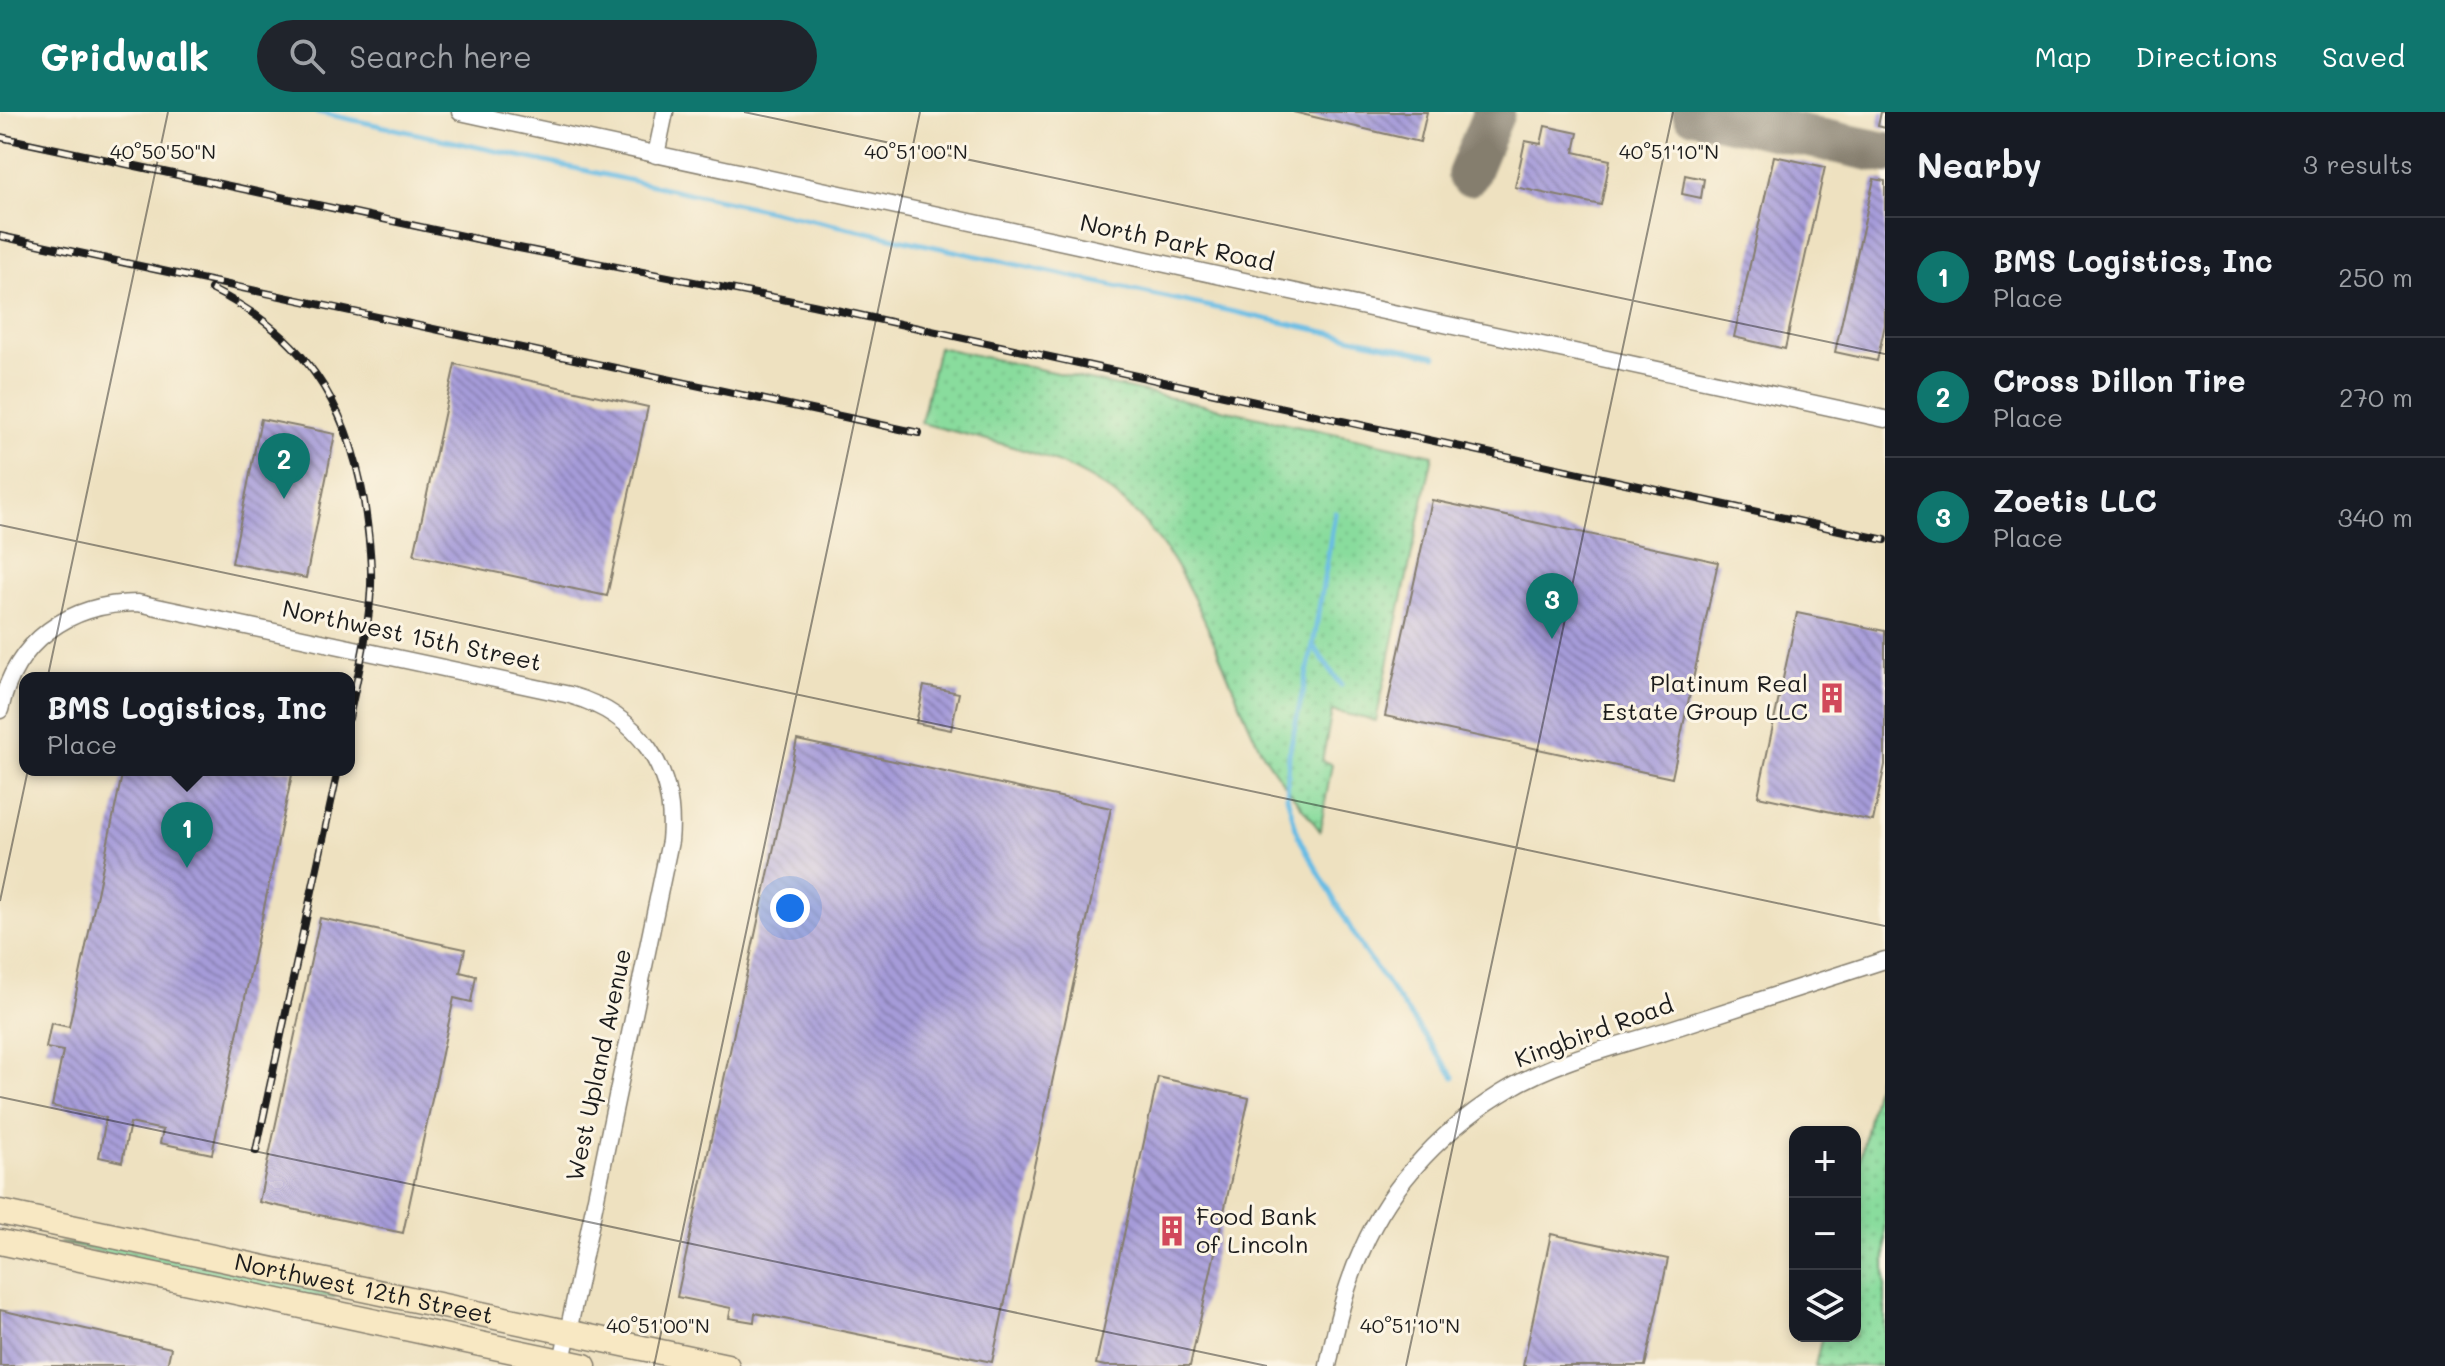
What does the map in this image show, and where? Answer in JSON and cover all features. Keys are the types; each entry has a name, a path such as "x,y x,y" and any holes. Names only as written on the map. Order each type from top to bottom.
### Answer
{"main road":[{"name":"Northwest 12th Street","path":"0,1212 727,1366"},
{"name":"Northwest 12th Street","path":"0,1242 569,1364"}],"street":[{"name":"North Park Road","path":"460,112 1885,419"},
{"path":"656,155 665,112"},
{"name":"Northwest 15th Street","path":"0,710 12,674 25,653 71,616 94,607 120,603 156,606 585,699 627,724 644,742 662,773"},
{"name":"West Upland Avenue","path":"569,1364 567,1332 670,841 670,804 662,773"},
{"name":"Kingbird Road","path":"1328,1366 1342,1304 1369,1234 1385,1207 1430,1150 1479,1110 1512,1087 1565,1063 1885,960"}],"green space":[{"path":"938,347 1433,455 1376,721 1332,711 1322,761 1332,764 1320,831 1279,778 1259,746 1199,608 1161,543 1138,515 1110,491 1067,466 1019,449 921,423"},
{"path":"1885,1043 1885,1366 1815,1366 1821,1342 1861,1342 1861,1154"},
{"path":"59,1243 114,1246 335,1294 335,1297 287,1295"}],"building":[{"path":"1293,112 1427,112 1420,142"},
{"path":"1881,112 1885,112 1885,128 1878,126"},
{"path":"1545,126 1578,133 1574,152 1610,160 1601,205 1515,187 1525,141 1541,144"},
{"path":"1774,156 1825,167 1785,349 1734,337"},
{"path":"1685,175 1704,179 1701,198 1682,194"},
{"path":"1874,179 1885,181 1885,325 1877,361 1835,352"},
{"path":"455,364 648,407 607,596 414,555"},
{"path":"261,419 335,434 306,578 232,563"},
{"path":"1432,500 1718,562 1672,778 1385,716"},
{"name":"Platinum Real Estate Group LLC","path":"1797,613 1885,631 1885,765 1873,821 1758,796"},
{"path":"924,686 959,693 951,730 916,723"},
{"path":"797,740 1111,808 992,1362 755,1313 754,1322 729,1318 731,1308 677,1297"},
{"path":"122,776 292,776 212,1154 160,1143 163,1130 130,1123 122,1162 99,1157 106,1118 52,1106 63,1051 46,1048 51,1023 69,1027"},
{"path":"320,918 465,949 460,972 476,976 471,1002 454,998 403,1233 259,1202"},
{"name":"Food Bank of Lincoln","path":"1158,1077 1249,1098 1190,1366 1105,1366 1096,1364"},
{"path":"1551,1234 1668,1259 1645,1366 1523,1366"},
{"path":"0,1310 171,1348 167,1366 0,1366"}],"waterway":[{"path":"317,112 1436,356"},
{"path":"1335,513 1313,645 1289,754 1287,796 1298,836 1363,950 1454,1077"},
{"path":"1314,647 1341,685"}],"taxiway":[{"path":"1468,175 1494,112"},
{"path":"1693,112 1885,153"}],"railway":[{"path":"0,137 519,248 813,305 1885,540"},
{"path":"0,236 919,433"},
{"path":"211,289 243,307 295,349 316,374 346,432 364,501 371,575 366,636 355,689"},
{"path":"256,1151 337,776"}],"place":[{"name":"Cross Dillon Tire","path":"284,499"},
{"name":"Zoetis LLC","path":"1552,639"},
{"name":"Platinum Real Estate Group LLC","path":"1832,698"},
{"name":"BMS Logistics, Inc","path":"187,868"},
{"name":"Food Bank of Lincoln","path":"1172,1231"}]}
